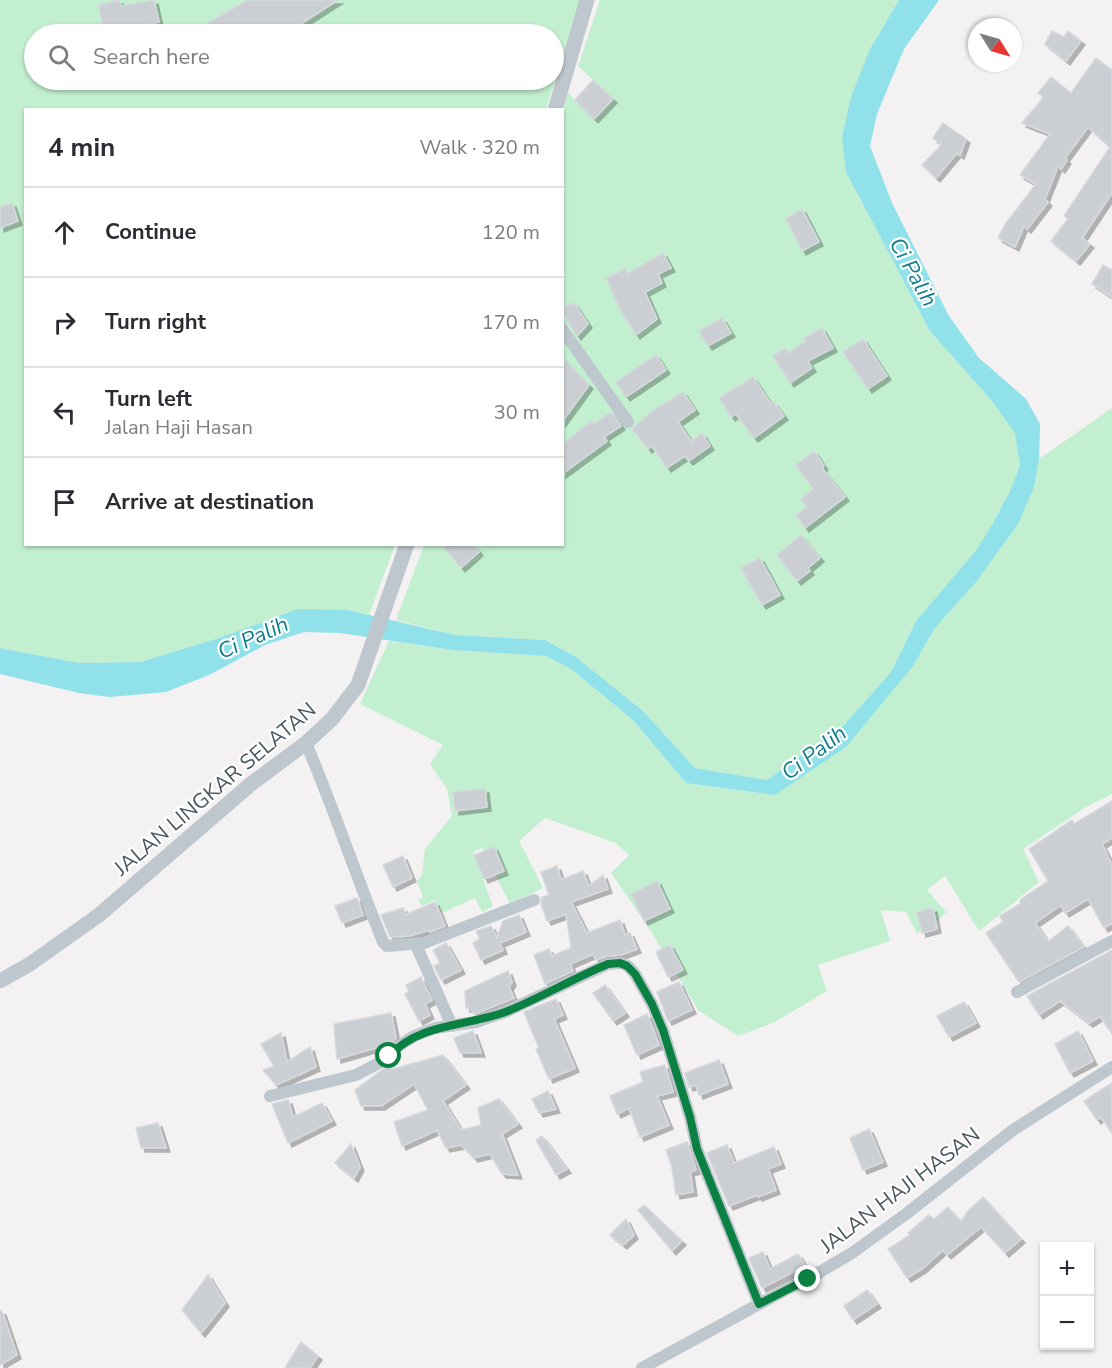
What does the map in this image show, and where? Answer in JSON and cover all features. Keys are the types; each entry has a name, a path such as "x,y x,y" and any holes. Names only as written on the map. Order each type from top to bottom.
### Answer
{"street":[{"path":"564,79 587,0"},
{"path":"556,108 561,90"},
{"path":"564,332 628,422"},
{"name":"JALAN LINGKAR SELATAN","path":"0,981 30,964 99,915 250,784 306,743 332,719 358,685 406,546"},
{"path":"306,743 383,942 390,947 424,943 534,900"},
{"path":"1017,992 1112,941"},
{"path":"416,945 452,1026"},
{"path":"270,1096 356,1075 379,1063 414,1036 435,1028 476,1022 507,1011 608,964 620,963 635,974 663,1030 690,1117 697,1149 759,1304"},
{"name":"JALAN HAJI HASAN","path":"642,1368 852,1253 1013,1130 1112,1067"}],"green space":[{"path":"0,0 580,0 564,51 564,24 24,24 24,90 552,90 546,108 24,108 24,546 395,546 369,615 348,610 219,638 140,662 79,663 0,648"},
{"path":"600,0 899,0 870,49 846,172 930,331 992,401 1016,433 1020,465 1010,491 977,549 916,621 891,672 844,725 767,780 695,768 643,711 576,657 545,640 455,635 396,620 424,546 564,546 564,108 568,93 594,118 613,99 578,66"},
{"path":"1112,408 1112,794 1086,807 1023,849 1039,882 979,931 945,876 927,890 946,912 930,929 917,933 906,912 881,910 890,941 818,965 827,991 775,1022 738,1036 698,1010 651,931 611,873 629,855 616,843 545,818 519,841 543,888 510,904 482,848 473,852 493,906 482,912 475,898 442,913 435,900 422,906 418,900 423,897 417,881 422,875 425,849 452,816 447,789 430,764 443,745 360,704 389,641 452,650 546,656 571,669 633,720 686,783 775,795 913,666 935,628 976,582 1034,487 1039,459"}],"water":[{"name":"Ci Palih","path":"899,0 939,0 904,49 877,114 870,146 892,203 949,316 979,358 1026,399 1040,424 1039,459 1034,487 1018,524 976,582 935,628 913,666 846,747 775,795 686,783 633,720 571,669 546,656 452,650 340,633 304,632 265,645 209,675 166,692 110,697 79,693 0,674 0,648 79,663 140,662 219,638 298,609 348,610 455,635 545,640 576,657 643,711 695,768 767,780 844,725 891,672 916,621 977,549 1010,491 1020,465 1015,433 992,401 930,331 846,172 842,137 851,97 870,49"}],"building":[{"path":"119,0 121,6 154,0 159,22 103,24 98,5"},
{"path":"248,0 338,0 301,24 206,24"},
{"path":"1052,31 1064,37 1068,31 1081,41 1066,61 1045,44"},
{"path":"1096,58 1112,70 1112,193 1082,238 1090,244 1076,261 1051,241 1068,219 1064,216 1110,147 1088,127 1065,158 1067,160 1061,169 1058,166 1045,199 1048,202 1027,229 1024,226 1015,247 998,238 1006,223 1036,184 1020,175 1050,134 1022,123 1044,97 1038,93 1051,77 1071,93"},
{"path":"593,80 613,99 594,119 575,100"},
{"path":"943,123 966,139 960,155 957,153 936,178 922,165 942,144 933,138"},
{"path":"12,203 18,221 0,228 0,207"},
{"path":"802,209 819,242 802,251 786,218"},
{"path":"663,253 671,268 658,274 662,283 645,292 657,319 636,335 621,311 606,278 625,269 627,274"},
{"path":"1103,265 1112,270 1112,297 1092,284"},
{"path":"574,303 588,324 577,336 564,314 564,307"},
{"path":"722,318 731,333 708,346 699,331"},
{"path":"822,328 833,348 808,361 812,368 790,383 773,356 785,348 788,353 806,341 804,338"},
{"path":"863,339 887,376 868,389 843,352"},
{"path":"656,355 666,370 626,397 616,382"},
{"path":"564,359 589,385 564,419"},
{"path":"753,377 771,404 774,402 784,416 754,438 736,414 731,417 719,398"},
{"path":"683,392 695,410 678,422 691,441 702,433 710,446 689,461 685,456 667,468 652,446 648,449 632,429 652,411"},
{"path":"611,412 621,426 604,437 607,441 564,473 564,442 592,421 594,424"},
{"path":"814,451 824,466 822,468 845,497 805,528 796,515 807,507 801,499 813,489 796,465"},
{"path":"801,535 820,558 808,568 810,571 797,581 777,555"},
{"path":"443,546 474,546 479,552 461,568"},
{"path":"760,558 780,595 762,605 741,568"},
{"path":"485,789 487,807 455,811 453,792"},
{"path":"1112,801 1112,838 1102,844 1112,865 1112,923 1104,928 1088,899 1065,913 1061,905 1035,923 1048,942 1068,926 1084,947 1019,982 986,933 1003,922 1000,916 1021,903 1020,900 1048,881 1029,849 1072,820 1074,824"},
{"path":"494,847 504,871 484,879 474,855"},
{"path":"403,856 412,878 393,887 383,865"},
{"path":"557,866 561,880 583,871 589,886 603,875 608,889 571,902 587,933 620,920 625,935 630,933 637,949 596,960 593,954 570,964 573,971 545,984 534,955 549,949 552,956 571,948 566,914 547,921 541,904 542,897 549,895 541,872"},
{"path":"657,881 670,909 644,921 631,894"},
{"path":"357,898 363,915 342,923 335,906"},
{"path":"435,902 445,926 430,932 429,930 409,936 390,937 381,915 403,908 405,915"},
{"path":"933,908 937,929 922,933 917,912"},
{"path":"519,915 526,932 500,943 503,950 481,960 473,943 480,939 476,931 491,926 497,938 503,921"},
{"path":"446,943 461,970 441,980 434,966 440,963 433,950"},
{"path":"670,945 683,970 668,977 656,952"},
{"path":"1112,950 1112,1034 1100,1016 1089,1023 1060,1001 1039,1015 1027,996"},
{"path":"508,971 512,982 509,987 514,998 474,1014 470,1007 466,1008 465,991"},
{"path":"421,977 432,1000 425,1004 430,1015 419,1021 405,994 409,992 406,985"},
{"path":"679,982 692,1010 668,1021 657,992"},
{"path":"605,985 625,1013 613,1021 593,993"},
{"path":"556,999 563,1015 554,1019 575,1068 549,1079 524,1012"},
{"path":"964,1002 976,1023 949,1037 937,1016"},
{"path":"391,1013 396,1038 389,1044 337,1059 334,1024"},
{"path":"647,1014 659,1045 637,1055 624,1025"},
{"path":"473,1031 481,1053 460,1053 454,1038"},
{"path":"1078,1031 1093,1061 1070,1073 1055,1044"},
{"path":"281,1033 287,1062 310,1047 316,1067 276,1085 263,1070 274,1066 261,1044"},
{"path":"443,1055 466,1085 443,1101 461,1130 481,1125 478,1108 499,1099 518,1124 502,1134 518,1175 502,1174 490,1154 474,1158 461,1145 446,1148 437,1130 402,1146 394,1122 428,1110 414,1084 381,1106 361,1106 355,1090 390,1064 393,1069"},
{"path":"719,1060 728,1084 699,1095 696,1085 689,1087 685,1073"},
{"path":"665,1065 673,1092 657,1096 669,1125 640,1137 629,1108 617,1114 610,1096 643,1082 640,1072"},
{"path":"1112,1083 1112,1133 1101,1117 1097,1120 1084,1101"},
{"path":"548,1091 556,1109 539,1113 532,1099"},
{"path":"288,1100 293,1117 322,1103 332,1121 288,1143 272,1104"},
{"path":"158,1123 166,1148 141,1148 136,1128"},
{"path":"869,1129 883,1162 863,1170 850,1138"},
{"path":"542,1136 567,1169 556,1175 536,1140"},
{"path":"687,1142 696,1170 690,1172 693,1192 676,1195 672,1168 666,1150"},
{"path":"351,1144 360,1167 354,1178 335,1163"},
{"path":"727,1145 734,1163 774,1147 781,1164 768,1169 776,1190 729,1206 707,1153"},
{"path":"983,1197 1021,1239 1005,1253 981,1227 947,1255 943,1250 922,1269 907,1278 888,1249 910,1235 908,1233 929,1215 934,1219 948,1207 961,1222 968,1211"},
{"path":"644,1205 682,1241 672,1251 638,1210"},
{"path":"626,1219 634,1235 623,1245 610,1235"},
{"path":"763,1252 770,1269 798,1254 805,1266 762,1288 749,1258"},
{"path":"208,1275 225,1303 201,1333 182,1310"},
{"path":"867,1290 877,1304 853,1320 844,1306"},
{"path":"0,1311 2,1311 17,1355 0,1365"},
{"path":"301,1342 318,1356 310,1368 285,1368"}],"route":[{"path":"389,1056 414,1036 435,1028 476,1022 507,1011 608,964 620,963 627,966 635,974 652,1004 663,1030 690,1117 697,1149 759,1304 808,1279"}]}
